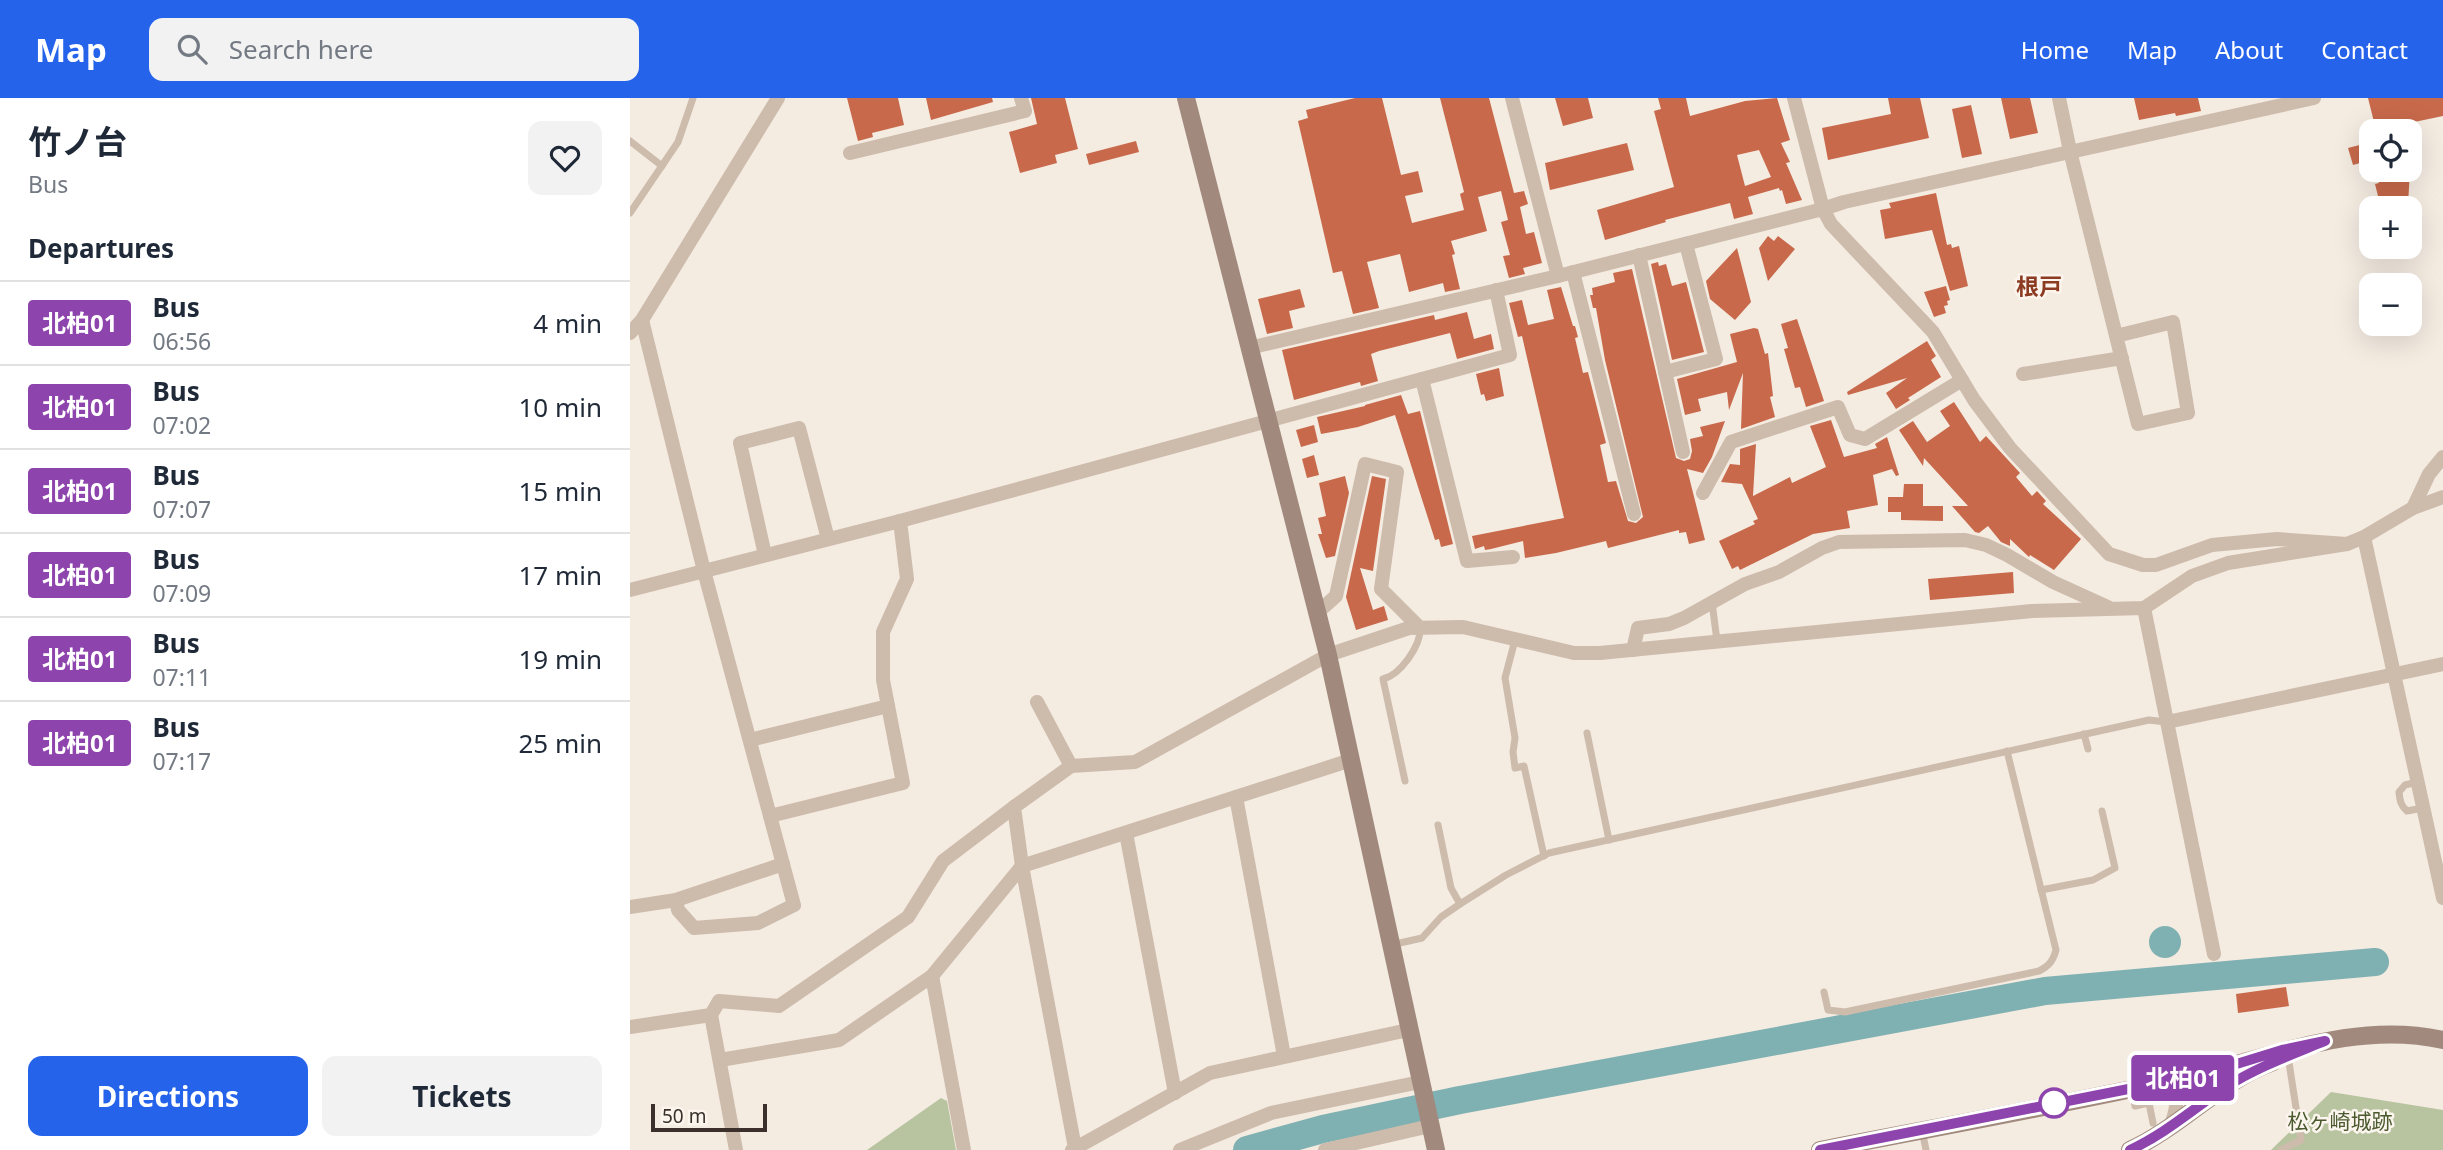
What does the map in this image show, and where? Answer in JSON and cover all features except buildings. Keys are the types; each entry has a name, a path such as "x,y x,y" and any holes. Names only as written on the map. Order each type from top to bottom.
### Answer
{"street":[{"path":"630,333 642,320 778,98"},
{"path":"850,153 1025,111 1021,98"},
{"path":"1186,98 1328,654 1436,1150"},
{"path":"1512,98 1558,276"},
{"path":"1794,98 1823,209 1831,224 1933,332 1987,419 2010,448 2109,554 2143,565 2156,565 2211,545 2277,540 2347,544"},
{"path":"2059,98 2070,151 2116,336 2122,358 2138,424 2188,413 2173,322 2116,336"},
{"path":"1249,348 1558,276 1823,209 1844,201 2314,98"},
{"path":"1665,372 1716,359 1685,244"},
{"path":"1639,255 1683,452"},
{"path":"1573,272 1634,514"},
{"path":"630,590 900,521 1510,355 1496,290"},
{"path":"642,320 704,571 794,905 758,923 694,928 678,910 676,900"},
{"path":"2023,374 2122,358"},
{"path":"1422,379 1467,561 1513,557"},
{"path":"1703,493 1731,442 1838,407 1850,435 1865,439 1962,380"},
{"path":"765,555 740,443 799,428 828,539"},
{"path":"2413,508 2429,474 2443,457"},
{"path":"1317,613 1336,596 1365,464 1397,472 1381,589 1419,627"},
{"path":"736,1150 711,1015 719,1001 779,1006 908,918 943,860 1071,766 1135,762 1328,654 1419,627 1462,627 1574,653 1633,650 2032,611 2144,608 2192,576 2218,565 2347,544 2413,508 2443,496"},
{"path":"770,817 903,783 883,680 883,632 907,579 900,521"},
{"path":"2364,537 2443,898"},
{"path":"1633,650 1638,628 1669,624 1684,618 1745,584 1779,572 1822,548 1839,542 1965,540 1986,545 2053,582 2113,609"},
{"path":"2144,608 2214,954"},
{"path":"2166,722 2442,667"},
{"path":"1037,702 1071,766"},
{"path":"750,740 888,706"},
{"path":"720,1060 839,1040 932,976 1022,866 1351,760"},
{"path":"1236,797 1284,1056"},
{"path":"1014,807 1022,866 1073,1149 1210,1073 1408,1030"},
{"path":"1126,833 1175,1093"},
{"path":"630,907 676,900 783,864"},
{"path":"932,976 964,1150"},
{"path":"630,1027 711,1015"},
{"path":"1820,1150 2163,1083 2325,1041 2374,1035 2443,1040"},
{"path":"2130,1150 2161,1126 2265,1064 2325,1041"},
{"path":"2161,1126 2177,1101 2174,1091 2163,1083"},
{"path":"1180,1150 1271,1114 1421,1087"},
{"path":"1325,1150 1430,1123"}],"lane":[{"path":"630,213 678,142 693,98"},
{"path":"630,141 662,166"},
{"path":"1712,602 1717,642"},
{"path":"1405,781 1383,680 1405,663 1420,635 1419,627"},
{"path":"1515,639 1505,678 1515,738 1515,768 1524,766 1544,856"},
{"path":"1390,945 1422,938 1441,917 1460,904 1506,874 1544,856 2084,734 2149,720 2166,722"},
{"path":"1587,733 1609,840"},
{"path":"2084,734 2088,749"},
{"path":"1824,992 1828,1010 1845,1012 2039,971 2048,966 2056,950 2007,751"},
{"path":"2417,782 2405,785 2399,792 2401,806 2407,811 2423,808"},
{"path":"2041,890 2093,880 2115,868 2102,811"},
{"path":"1438,825 1451,888 1460,904"},
{"path":"2281,1150 2301,1140 2288,1056"},
{"path":"2132,1089 2135,1106 2149,1103 2161,1126"},
{"path":"1921,1130 1926,1150"}],"green space":[{"name":"松ヶ崎城跡","path":"2331,1092 2443,1110 2443,1150 2271,1150"},
{"path":"941,1098 947,1101 956,1150 867,1150"}],"water":[{"path":"2165,926 2176,931 2181,942 2176,953 2165,958 2154,953 2149,942 2154,931"}],"waterway":[{"path":"1247,1150 1323,1129 1460,1100 2045,991 2375,962"}],"bus line":[{"name":"北柏01","path":"1820,1150 2163,1083 2325,1041 2265,1064 2227,1087 2170,1128 2130,1150"}],"district":[{"name":"根戸","path":"2039,287"}]}
